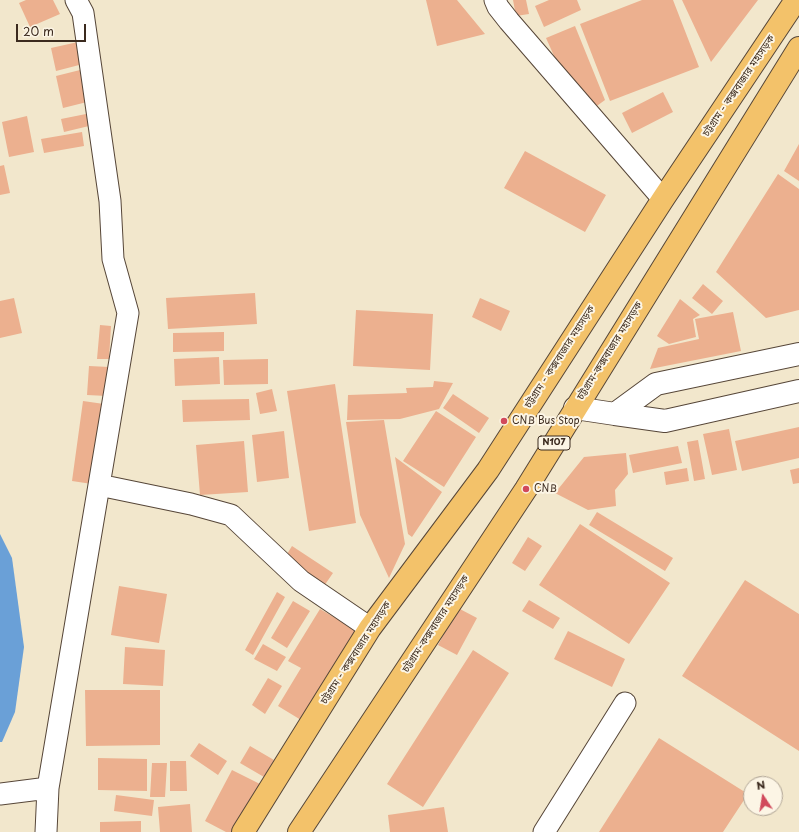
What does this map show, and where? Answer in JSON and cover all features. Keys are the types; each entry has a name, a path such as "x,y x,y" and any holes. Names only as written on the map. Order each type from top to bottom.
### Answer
{"highway":[{"name":"চট্টগ্রাম - কক্সবাজার মহাসড়ক","path":"243,832 370,628 488,470 663,199 796,0"},
{"name":"চট্টগ্রাম-কক্সবাজার মহাসড়ক","path":"299,832 526,489 799,48"}],"street":[{"path":"46,832 48,788 128,313 113,259 110,201 84,13 76,0"},
{"path":"495,0 498,7 509,21 663,199"},
{"path":"615,414 656,384 799,354"},
{"path":"575,408 665,420 799,391"},
{"path":"99,485 191,504 231,516 301,580 370,628"},
{"path":"544,832 625,703"},
{"path":"0,794 48,788"}],"water":[{"path":"0,534 12,558 24,647 15,712 2,742 0,742"}],"building":[{"path":"26,0 53,0 60,14 30,27 19,3"},
{"path":"426,0 457,0 485,34 437,46"},
{"path":"513,0 526,0 529,14 516,16"},
{"path":"549,0 577,0 581,10 544,27 535,6"},
{"path":"642,0 673,0 699,67 610,101 580,24"},
{"path":"682,0 758,0 711,62"},
{"path":"575,26 605,100 594,108 564,78 546,38"},
{"path":"78,42 83,64 56,71 51,48"},
{"path":"80,70 87,102 63,108 56,76"},
{"path":"663,92 673,112 632,133 622,113"},
{"path":"86,114 89,126 64,132 61,119"},
{"path":"27,116 34,152 9,157 2,122"},
{"path":"82,132 84,146 44,153 41,139"},
{"path":"799,144 799,181 784,171"},
{"path":"525,151 606,195 585,232 504,188"},
{"path":"4,165 10,193 0,195 0,166"},
{"path":"778,174 799,189 799,310 766,318 716,272"},
{"path":"703,284 723,301 712,314 692,298"},
{"path":"255,293 257,324 168,329 166,298"},
{"path":"14,298 22,333 0,338 0,301"},
{"path":"480,298 510,311 501,331 472,317"},
{"path":"680,299 700,315 693,319 696,337 669,344 657,336"},
{"path":"356,310 433,314 430,370 353,366"},
{"path":"733,312 741,351 650,369 658,348 699,339 695,319"},
{"path":"100,325 111,326 109,359 97,359"},
{"path":"224,332 224,351 173,352 173,333"},
{"path":"219,357 220,384 175,386 174,359"},
{"path":"268,359 268,384 224,385 223,360"},
{"path":"89,366 109,367 107,396 87,395"},
{"path":"434,381 453,383 439,409 400,419 347,420 348,395 407,393 406,388 433,387"},
{"path":"335,384 356,523 309,531 287,391"},
{"path":"272,389 277,411 260,414 256,393"},
{"path":"453,394 489,418 479,433 443,408"},
{"path":"249,399 250,420 183,422 182,400"},
{"path":"83,401 104,404 92,484 72,481"},
{"path":"436,411 476,437 444,487 403,461"},
{"path":"384,420 405,544 389,578 360,515 346,422"},
{"path":"799,427 799,458 742,471 735,441"},
{"path":"729,429 737,470 712,475 703,434"},
{"path":"284,431 289,478 257,482 252,435"},
{"path":"698,440 705,479 694,481 687,442"},
{"path":"244,441 248,492 200,495 196,445"},
{"path":"678,446 682,463 633,473 629,455"},
{"path":"626,453 628,474 615,490 616,506 588,510 555,493 584,457"},
{"path":"395,457 442,492 412,537 408,534"},
{"path":"687,468 689,481 666,485 664,472"},
{"path":"799,468 799,483 793,484 790,470"},
{"path":"597,512 673,558 665,571 589,525"},
{"path":"580,524 670,583 629,644 539,585"},
{"path":"528,537 542,546 525,571 512,563"},
{"path":"292,546 333,573 324,586 284,559"},
{"path":"745,580 799,614 799,751 682,676"},
{"path":"119,586 167,594 159,643 111,635"},
{"path":"277,592 285,597 253,655 245,650"},
{"path":"529,600 560,618 553,629 522,611"},
{"path":"293,601 310,611 287,648 271,638"},
{"path":"458,608 477,618 457,655 438,645"},
{"path":"320,609 356,630 301,720 278,706 301,668 288,661"},
{"path":"568,631 625,659 612,687 554,659"},
{"path":"263,644 286,657 277,671 254,659"},
{"path":"125,647 165,650 163,686 123,684"},
{"path":"473,650 509,673 423,807 387,784"},
{"path":"268,678 282,686 265,714 252,705"},
{"path":"85,690 160,690 160,745 86,746"},
{"path":"659,738 743,791 743,802 723,832 599,832"},
{"path":"199,743 227,761 218,775 190,756"},
{"path":"250,746 274,760 264,777 240,763"},
{"path":"98,758 147,759 147,791 98,790"},
{"path":"170,761 186,761 187,791 170,791"},
{"path":"152,763 167,763 165,797 150,797"},
{"path":"232,770 260,784 234,832 226,832 205,821"},
{"path":"116,795 154,800 152,816 114,811"},
{"path":"190,804 192,832 160,832 158,807"},
{"path":"444,807 448,832 390,832 388,815"},
{"path":"141,821 141,832 100,832 100,822"}],"place":[{"name":"CNB Bus Stop","path":"504,421"},
{"name":"CNB","path":"526,489"}]}
